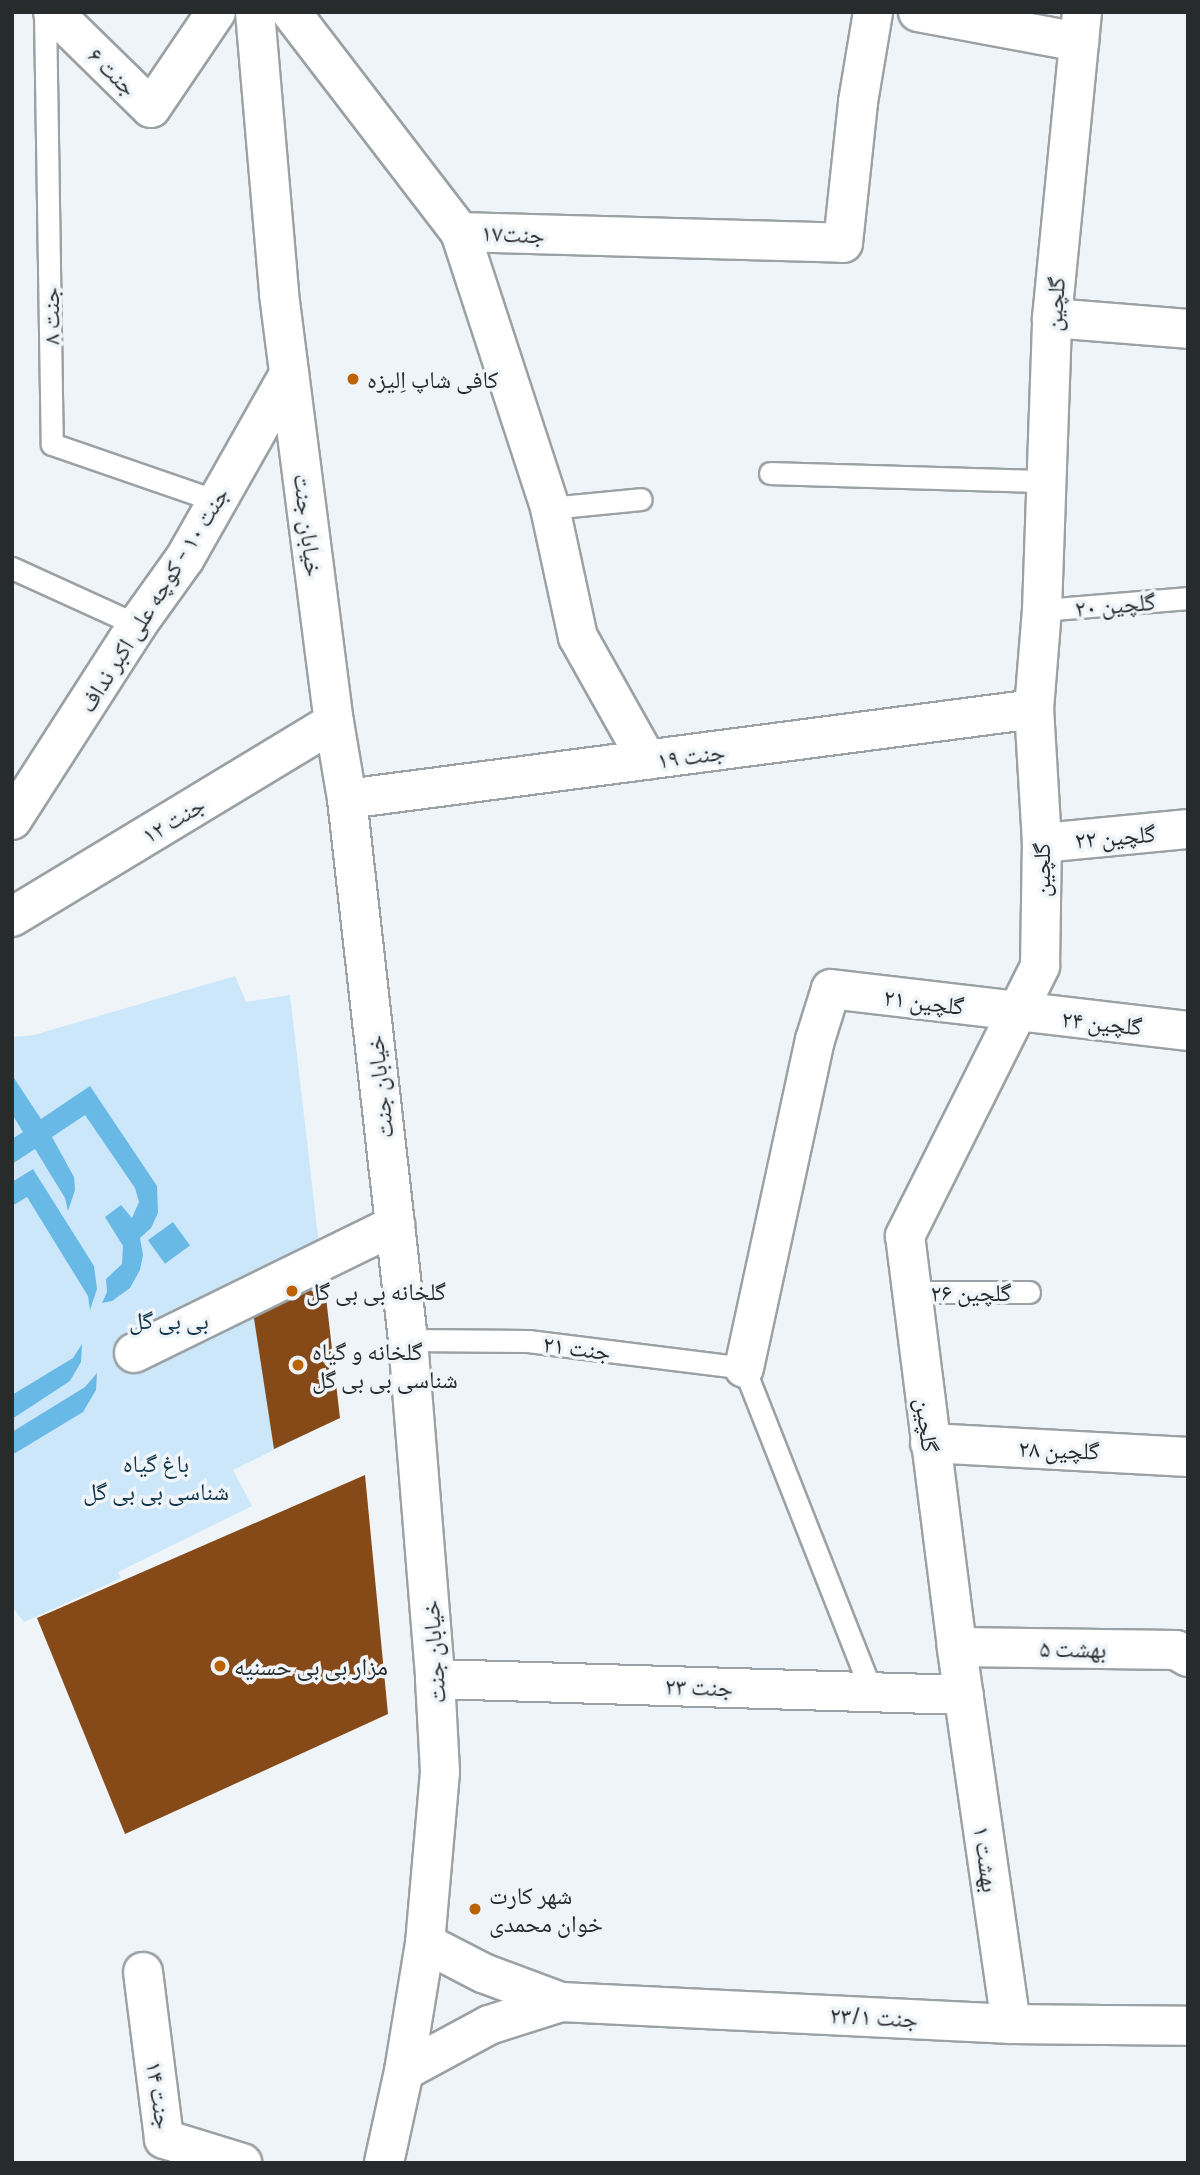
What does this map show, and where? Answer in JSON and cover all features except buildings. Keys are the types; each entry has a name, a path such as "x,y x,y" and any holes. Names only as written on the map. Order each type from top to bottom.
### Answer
{"street":[{"name":"جنت ۶","path":"53,12 151,108 216,12"},
{"name":"خیابان جنت","path":"255,12 289,374 334,722 347,799 408,1340 435,1679 440,1772 425,1943 404,2071 384,2163"},
{"name":"جنت۱۷","path":"291,12 460,232 842,243 858,102 873,12"},
{"path":"918,12 1080,27"},
{"name":"گلچین","path":"964,1695 905,1236 1040,967 1042,843 1034,709 1042,610 1052,318 1080,27"},
{"path":"460,232 550,508 578,637 648,760"},
{"path":"1052,318 1188,329"},
{"name":"جنت ۱۰ - کوچه علی اکبر نداف","path":"12,820 137,625 185,558 289,374"},
{"name":"جنت ۱۹","path":"347,799 1034,709"},
{"name":"جنت ۱۲","path":"12,917 334,722"},
{"name":"گلچین ۲۲","path":"1042,843 1188,829"},
{"name":"گلچین ۲۱","path":"744,1368 815,1040 831,989 1017,1013"},
{"name":"گلچین ۲۴","path":"1017,1013 1188,1031"},
{"path":"134,1353 395,1225"},
{"name":"گلچین ۲۸","path":"930,1443 1188,1457"},
{"name":"بهشت ۵","path":"957,1647 1176,1650 1188,1657"},
{"name":"جنت ۲۳","path":"435,1679 964,1695"},
{"name":"بهشت ۱","path":"964,1695 1011,2024"},
{"path":"425,1943 483,1973 561,2001"},
{"name":"جنت ۱۴","path":"143,1972 164,2139 242,2163"},
{"path":"404,2071 489,2025 561,2001"},
{"name":"جنت ۲۳/۱","path":"561,2001 1011,2024 1188,2026"}],"lane":[{"name":"جنت ۸","path":"45,12 52,444 217,501"},
{"path":"770,472 1046,481"},
{"path":"550,508 641,499"},
{"path":"12,568 137,625"},
{"name":"گلچین ۲۰","path":"1042,610 1188,598"},
{"name":"گلچین ۲۶","path":"912,1292 1029,1292"},
{"name":"جنت ۲۱","path":"408,1340 528,1340 744,1368"},
{"path":"744,1368 871,1691"}],"green space":[{"name":"بی بی گل","path":"235,976 246,1002 290,995 339,1418 233,1470 252,1506 118,1572 121,1578 24,1622 12,1607 12,1037 34,1035"}],"water":[{"path":"12,1075 41,1119 90,1086 157,1186 158,1213 151,1228 140,1238 143,1255 140,1270 130,1288 112,1301 102,1303 107,1292 106,1279 122,1264 123,1246 105,1217 121,1205 132,1218 139,1202 135,1188 85,1115 52,1137 74,1177 75,1190 68,1211 65,1198 35,1149 12,1164 12,1139 23,1132 12,1114"},
{"path":"33,1169 94,1266 97,1289 90,1310 88,1296 27,1197 12,1206 12,1182"},
{"path":"173,1222 190,1245 165,1264 148,1240"},
{"path":"82,1344 81,1362 70,1381 12,1419 12,1395 73,1358"},
{"path":"97,1373 96,1390 83,1412 12,1455 12,1432 85,1387"}],"place":[{"name":"کافی شاپ اِلیزه","path":"353,379"},
{"name":"گلخانه بی بی گل","path":"292,1291"},
{"name":"گلخانه و گیاه شناسی بی بی گل","path":"298,1365"},
{"name":"مزار بی بی حسنیه","path":"220,1666"},
{"name":"شهر کارت خوان محمدی","path":"475,1909"}],"park label":[{"name":"باغ گیاه شناسی بی بی گل","path":"156,1477"}]}
